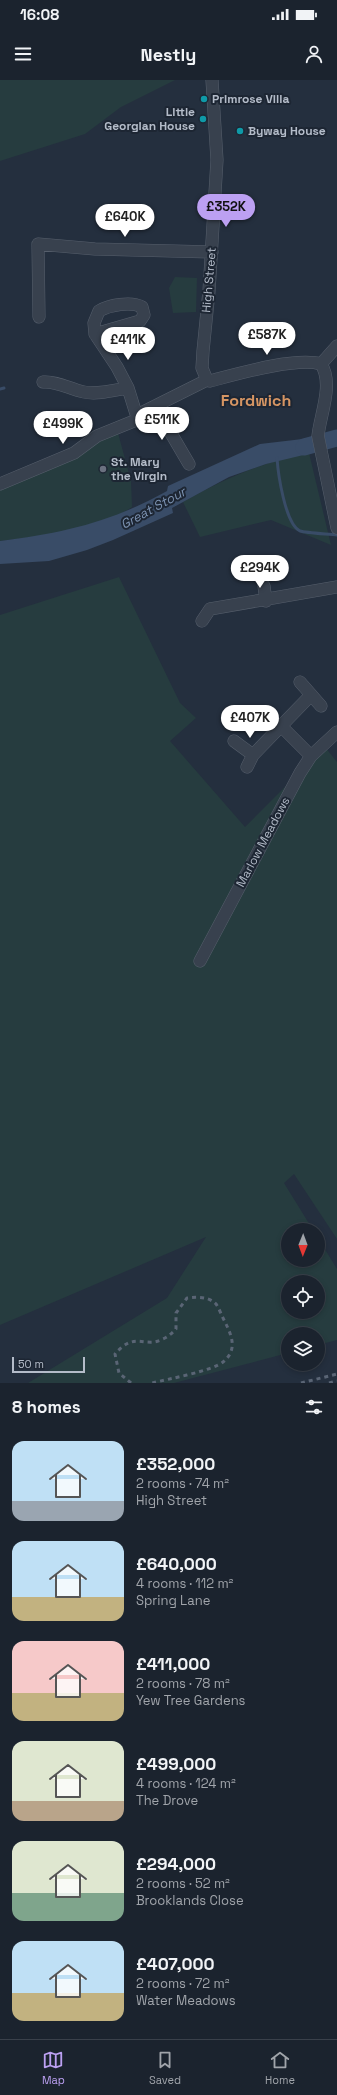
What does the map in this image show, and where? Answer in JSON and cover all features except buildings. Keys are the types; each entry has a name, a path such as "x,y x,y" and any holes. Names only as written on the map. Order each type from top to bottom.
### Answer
{"street":[{"name":"High Street","path":"207,380 202,368 212,252 217,160 213,81"},
{"path":"39,317 38,244 94,249 212,252"},
{"path":"95,334 117,366 128,388 136,419"},
{"path":"321,364 337,346"},
{"path":"0,484 74,453 97,436 136,419 155,406 207,380 210,381 237,374 313,362 321,364 324,369 326,402 319,424 318,436 337,528"},
{"path":"42,382 54,381 65,387 88,393 128,388"},
{"path":"155,406 189,464"},
{"path":"264,586 266,601"},
{"path":"202,621 210,609 266,601 337,587"},
{"path":"300,682 321,706"},
{"path":"247,767 253,755 280,725 311,695"},
{"path":"280,725 311,756"},
{"name":"Marlow Meadows","path":"200,961 300,773 311,756 337,732"},
{"path":"234,742 253,755"}],"green space":[{"path":"0,80 175,80 121,107 85,134 0,161"},
{"path":"175,277 197,278 196,312 173,313 169,288"},
{"path":"118,433 131,481 132,507 102,522 68,532 0,541 0,489 98,439"},
{"path":"309,453 331,545 271,520 200,537 183,502 244,472 292,456"},
{"path":"119,577 180,703 196,718 170,741 245,827 325,747 337,762 337,1239 294,1174 284,1183 309,1223 281,1223 281,1267 325,1267 325,1249 337,1269 337,1340 325,1343 325,1327 281,1327 281,1355 174,1383 28,1383 167,1298 206,1237 0,1325 0,615"}],"water":[{"name":"Great Stour","path":"311,438 317,440 316,452 266,464 229,477 172,508 173,513 113,540 87,550 49,561 0,564 0,541 45,534 86,525 127,511 147,502 167,491 168,486 260,444"}],"waterway":[{"path":"0,389 4,388"},
{"name":"Great Stour","path":"304,447 337,438"},
{"name":"Great Stour","path":"277,458 283,498 290,519 295,526 303,532 337,535"}],"railway":[{"path":"131,1383 119,1373 115,1354 122,1347 134,1341 156,1342 168,1336 176,1329 176,1313 187,1298 195,1297 213,1301 218,1307 231,1336 232,1347 228,1357 223,1362 210,1369 152,1383"},
{"path":"301,1383 337,1374"},
{"path":"329,1383 337,1381"}],"place":[{"name":"Primrose Villa","path":"204,99"},
{"name":"Little Georgian House","path":"203,119"},
{"name":"Byway House","path":"240,131"},
{"name":"St. Mary the Virgin","path":"103,469"}],"district":[{"name":"Fordwich","path":"256,400"}]}
